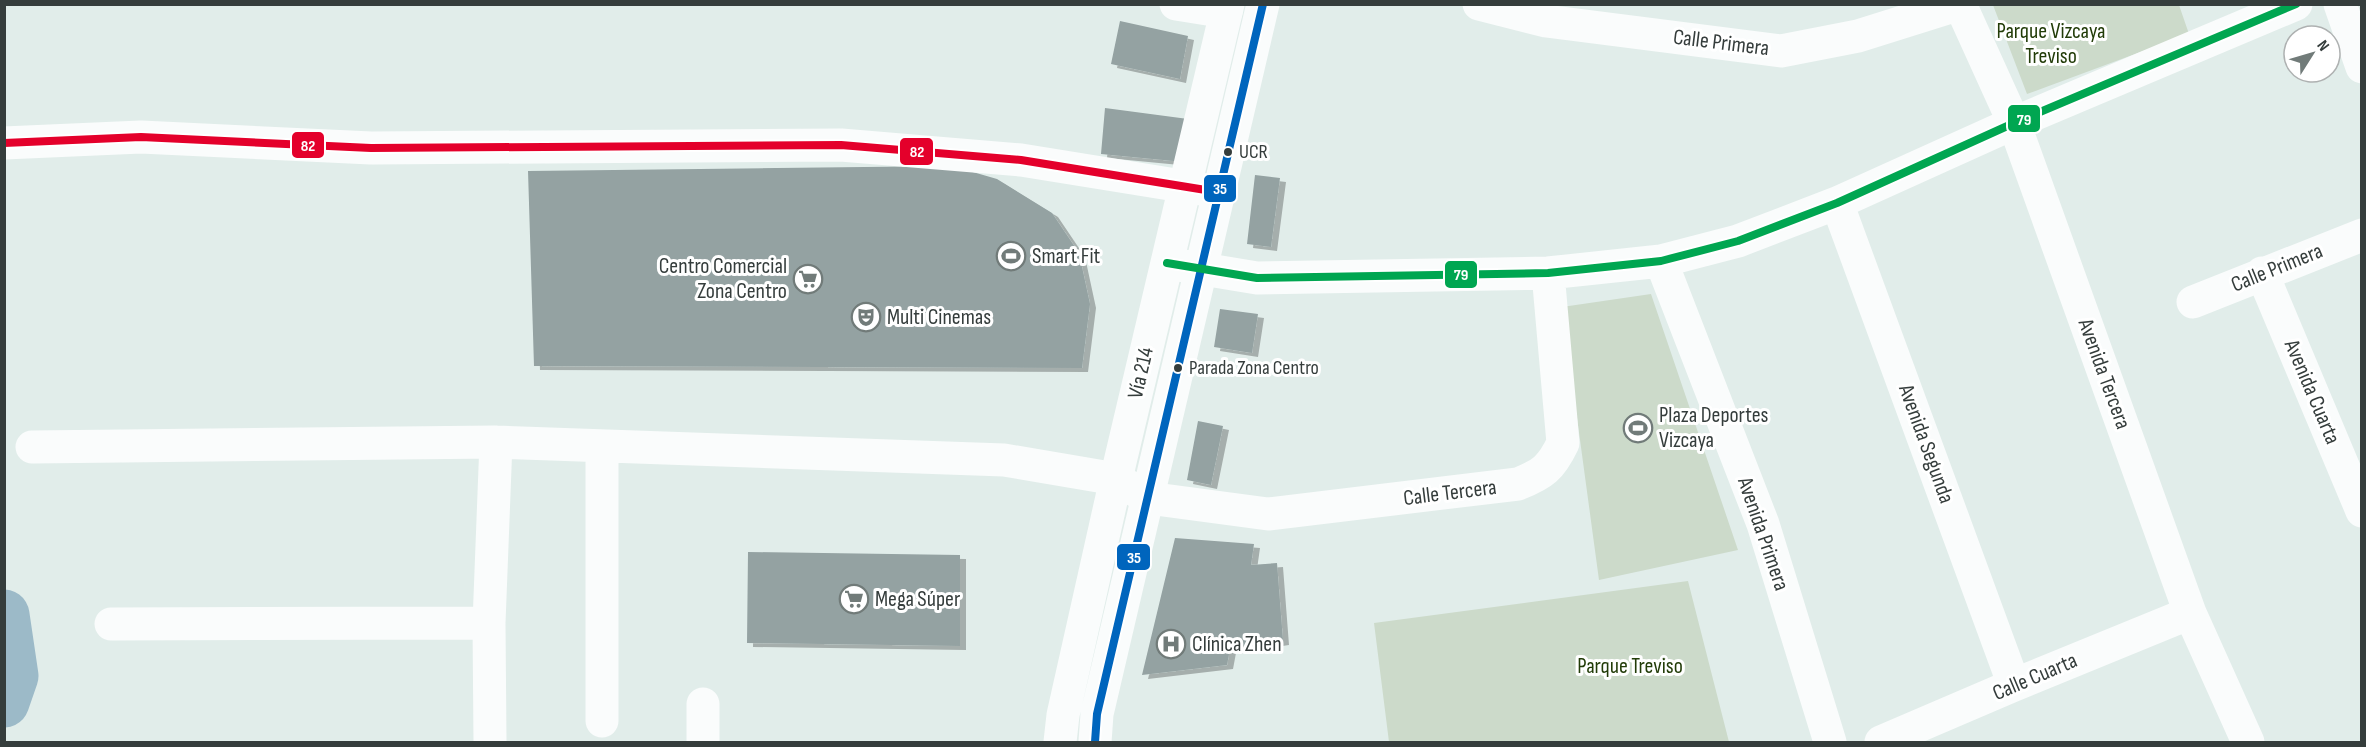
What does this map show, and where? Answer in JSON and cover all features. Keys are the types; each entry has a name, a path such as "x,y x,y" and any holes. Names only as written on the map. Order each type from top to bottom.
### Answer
{"street":[{"path":"1176,4 1227,8"},
{"name":"Vía 214","path":"1095,742 1097,714 1263,4"},
{"name":"Calle Primera","path":"1479,4 1546,21 1781,51 1858,36 1960,4"},
{"name":"Avenida Tercera","path":"1960,4 2014,123 2190,613 2248,742"},
{"path":"1167,263 1257,278 1548,273 1661,261 1738,241 1837,203 2014,123 2296,4"},
{"path":"2340,4 2361,67"},
{"name":"Vía 214","path":"1060,742 1063,715 1116,479 1227,8"},
{"path":"4,143 141,137 370,148 841,145 1021,160 1218,192"},
{"name":"Avenida Segunda","path":"1837,203 2014,685"},
{"name":"Calle Primera","path":"2193,302 2361,235"},
{"name":"Avenida Primera","path":"1661,261 1762,524 1830,742"},
{"name":"Calle Tercera","path":"1148,498 1268,514 1518,484 1539,476 1553,462 1563,443 1548,273"},
{"name":"Avenida Cuarta","path":"2262,273 2361,511"},
{"path":"32,447 496,442 1004,459 1116,479 1148,498"},
{"path":"490,742 489,622 496,442"},
{"path":"602,447 602,721"},
{"name":"Calle Cuarta","path":"1881,742 2190,613"},
{"path":"111,624 489,622"},
{"path":"703,704 703,742"}],"green space":[{"name":"Parque Vizcaya Treviso","path":"1993,5 2179,5 2189,34 2027,94"},
{"name":"Plaza Deportes Vizcaya","path":"1651,294 1738,550 1599,580 1562,307"},
{"name":"Parque Treviso","path":"1688,581 1729,742 1389,742 1374,623"}],"building":[{"path":"1120,21 1188,36 1180,79 1111,64"},
{"path":"1105,108 1188,119 1184,162 1101,154"},
{"name":"Centro Comercial Zona Centro","path":"952,166 997,179 1052,213 1079,253 1090,304 1082,368 534,366 528,171"},
{"path":"1255,175 1280,178 1271,247 1247,244"},
{"path":"1220,309 1258,314 1252,353 1214,347"},
{"path":"1198,421 1223,426 1211,485 1187,480"},
{"path":"1175,538 1254,544 1251,565 1277,563 1283,641 1230,649 1227,665 1142,675"},
{"name":"Mega Súper","path":"748,552 960,555 960,646 747,643"}],"waterway":[{"path":"4,615 13,676 4,702"}],"transit line":[{"name":"35","path":"1095,742 1097,714 1263,4"},
{"name":"79","path":"1167,263 1257,278 1548,273 1661,261 1738,241 1837,203 2014,123 2296,4"},
{"name":"82","path":"4,143 141,137 371,148 841,145 1021,160 1218,192"}],"place":[{"name":"UCR","path":"1228,152"},
{"name":"Smart Fit","path":"1011,256"},
{"name":"Centro Comercial Zona Centro","path":"808,279"},
{"name":"Multi Cinemas","path":"866,317"},
{"name":"Parada Zona Centro","path":"1178,368"},
{"name":"Plaza Deportes Vizcaya","path":"1638,428"},
{"name":"Mega Súper","path":"854,599"},
{"name":"Clínica Zhen","path":"1171,644"}]}
